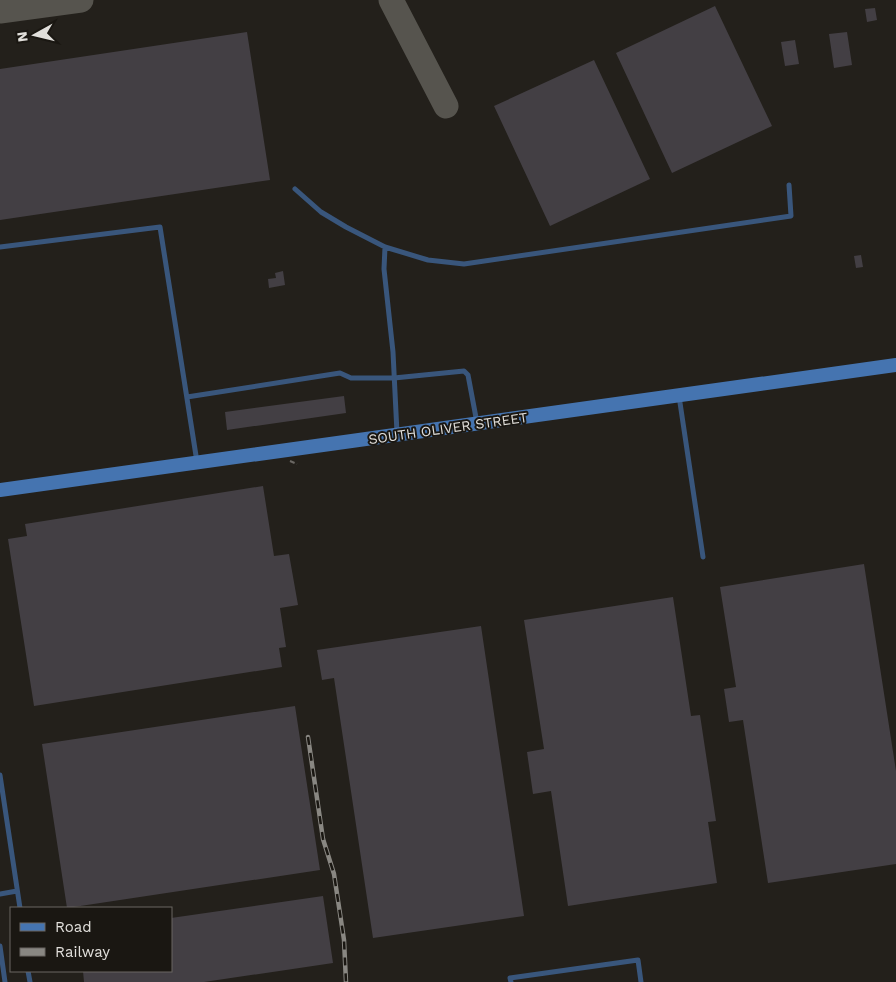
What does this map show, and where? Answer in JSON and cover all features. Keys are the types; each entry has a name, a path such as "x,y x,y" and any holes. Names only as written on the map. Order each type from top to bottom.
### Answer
{"main road":[{"name":"SOUTH OLIVER STREET","path":"0,490 896,365"}],"lane":[{"path":"295,189 321,212 385,247 428,260 464,264 791,216 789,185"},
{"path":"0,247 160,226 197,463"},
{"path":"385,247 384,269 393,352 398,435"},
{"path":"187,396 340,373 351,378 394,378 464,371 468,375 477,424"},
{"path":"679,396 703,557"},
{"path":"0,775 20,907"},
{"path":"0,894 18,891"},
{"path":"0,946 5,982"},
{"path":"511,982 510,978 638,960 642,982"}],"building":[{"path":"715,6 772,126 672,173 616,53"},
{"path":"875,8 877,20 867,22 865,9"},
{"path":"247,32 270,180 0,220 0,69"},
{"path":"847,32 852,65 834,68 829,34"},
{"path":"795,40 799,64 785,66 781,42"},
{"path":"594,60 650,179 550,226 494,106"},
{"path":"861,255 863,267 856,268 854,256"},
{"path":"283,271 285,285 269,288 268,279 276,278 275,273"},
{"path":"344,396 346,413 227,430 225,412"},
{"path":"263,486 274,556 289,554 298,605 280,608 286,647 279,648 282,667 34,706 8,539 27,536 25,524"},
{"path":"864,564 896,771 896,864 768,883 743,720 729,722 724,689 736,687 720,587"},
{"path":"673,597 691,716 700,715 716,821 708,822 717,883 568,906 551,791 533,794 527,752 544,749 524,620"},
{"path":"481,626 524,916 373,938 334,678 322,680 317,650"},
{"path":"295,706 320,870 67,907 42,744"},
{"path":"323,896 333,963 204,982 84,982 83,972 172,972 172,918"}],"taxiway":[{"path":"0,11 81,0"},
{"path":"391,0 446,106"}],"railway":[{"path":"308,737 323,839 334,874 344,940 346,982"}]}
